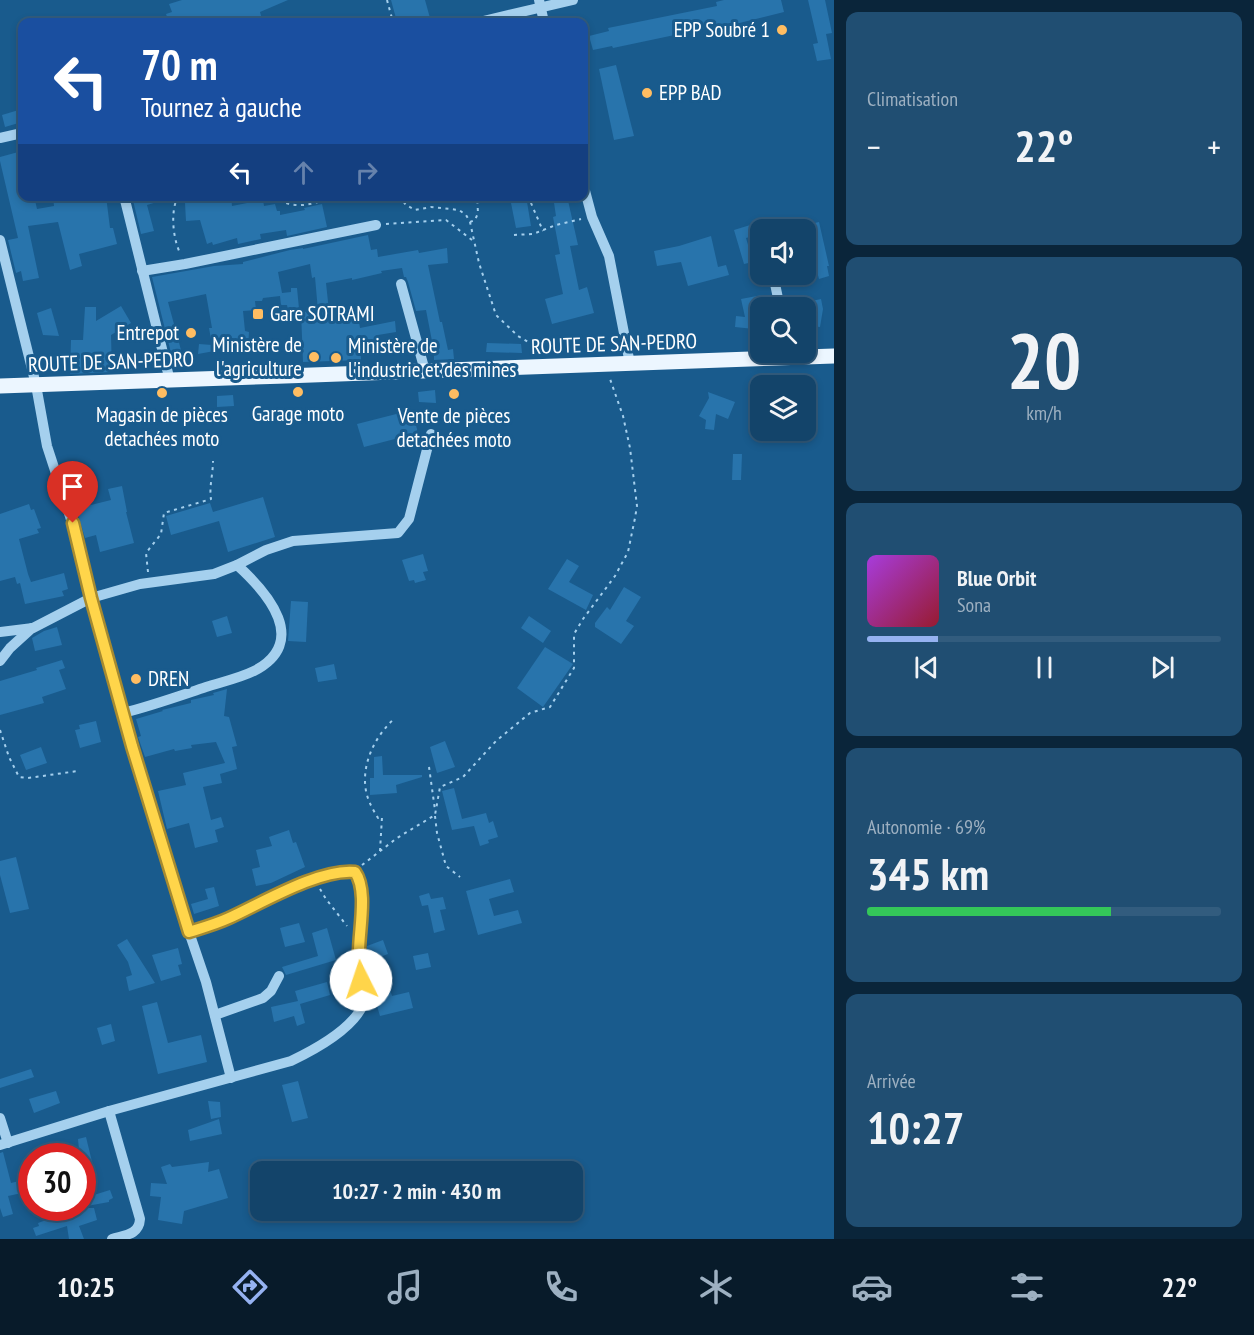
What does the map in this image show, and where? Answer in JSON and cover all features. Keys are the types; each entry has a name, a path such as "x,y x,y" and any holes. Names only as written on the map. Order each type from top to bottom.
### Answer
{"main road":[{"name":"ROUTE DE SAN-PEDRO","path":"816,356 834,356"},
{"name":"ROUTE DE SAN-PEDRO","path":"0,386 602,366 750,357"}],"street":[{"path":"493,18 540,4 573,0"},
{"path":"0,138 18,134"},
{"path":"125,201 170,381"},
{"path":"587,201 592,218 609,256 630,364"},
{"path":"142,271 376,225"},
{"path":"0,240 36,385 45,436 78,541 91,598 123,713 206,982 231,1078"},
{"path":"401,284 425,371"},
{"path":"0,661 10,648 33,628 91,598 140,584 214,574 266,550 303,539 398,533 409,519 430,434"},
{"path":"123,713 255,670 280,648 282,632 278,616 257,583 237,565"},
{"path":"0,632 33,628"},
{"path":"0,1118 4,1144 109,1111 291,1061 312,1051 359,1013 363,1005 364,995 359,965 362,910 359,878 355,872 345,871 312,880 262,900 229,918 189,932"},
{"path":"214,1015 263,998 271,991 279,976"},
{"path":"109,1111 140,1219 140,1226 135,1232 112,1239"}],"path":[{"path":"387,0 392,18"},
{"path":"177,201 173,216 177,247 185,264"},
{"path":"280,201 295,206 314,201"},
{"path":"403,201 416,210 431,207 459,210 466,215 470,222 472,240 496,315 518,336 549,354"},
{"path":"470,222 475,220 478,213 477,201"},
{"path":"530,201 543,231"},
{"path":"514,235 533,234 566,222 592,218"},
{"path":"376,225 446,220 472,240"},
{"path":"355,872 380,851 435,815 440,787 464,777 496,741 530,712 550,707 574,668 574,634 615,576 628,552 637,506 633,466 620,406 612,382 602,366"},
{"path":"140,584 148,574 146,553 161,534 164,513 212,499 209,489 213,481 213,461"},
{"path":"380,851 382,817 378,818 366,791 366,770 368,755 384,728 395,718"},
{"path":"0,730 19,777 28,778 78,771"},
{"path":"429,767 437,833 446,866 460,877"},
{"path":"312,880 347,926"}],"building":[{"path":"182,0 288,0 260,12 262,18 168,18 166,14 172,12 169,4"},
{"path":"391,0 425,0 430,18 396,18"},
{"path":"781,0 784,12 723,27 722,25 613,48 612,46 593,50 589,36 609,31 608,28 717,6 716,2"},
{"path":"808,0 825,0 832,33 826,34 831,59 817,61 813,44 818,43"},
{"path":"616,65 634,136 614,140 599,69"},
{"path":"18,110 18,123 5,127 2,115"},
{"path":"18,152 18,201 35,201 37,209 54,206 54,201 107,201 110,228 113,228 117,244 79,254 82,266 70,270 58,222 28,226 39,278 23,281 21,271 16,273 8,240 18,238 0,157"},
{"path":"133,201 160,201 147,205 154,231 141,234"},
{"path":"232,201 232,206 263,201 264,206 275,204 280,215 322,204 327,227 287,236 286,230 260,234 261,239 238,244 237,238 213,245 212,242 207,244 200,220 186,221 185,203"},
{"path":"511,201 527,201 531,226 516,228"},
{"path":"554,201 568,201 578,245 570,246 579,290 587,287 594,313 552,324 545,299 563,294 555,255 560,254 553,217 556,216"},
{"path":"819,222 829,266 827,266 829,276 819,279 816,268 816,223"},
{"path":"750,225 750,237 746,238 750,263 744,264 734,230"},
{"path":"368,235 371,250 377,249 378,257 447,248 448,263 428,265 440,322 442,322 448,350 453,349 454,359 434,360 434,353 428,353 425,342 432,341 426,310 416,311 402,268 381,271 382,273 352,280 352,278 326,283 329,311 356,310 356,322 359,322 360,328 395,321 396,332 378,335 379,340 360,343 361,360 303,362 301,312 318,311 315,277 312,278 310,264 278,272 282,293 291,292 291,288 297,288 300,319 291,320 291,310 288,310 287,305 281,305 280,296 255,301 256,310 243,311 245,331 249,332 248,348 231,348 198,354 199,344 212,345 209,328 212,328 206,294 168,302 181,350 171,353 152,277 214,266 243,264 243,262 290,250"},
{"path":"711,236 718,267 726,265 729,275 688,286 681,262 657,266 654,251"},
{"path":"750,297 750,329 735,327 736,316 745,317 741,299"},
{"path":"821,299 823,309 820,327 816,327 816,300"},
{"path":"121,306 131,323 111,335 112,372 70,374 71,340 83,340 85,307 96,307 96,321"},
{"path":"51,308 59,336 43,335 37,313"},
{"path":"487,343 521,344 522,353 486,352"},
{"path":"435,390 436,403 419,402 418,392"},
{"path":"708,392 735,402 728,419 716,414 714,430 705,429 706,420 699,416 709,398"},
{"path":"233,395 234,406 217,407 217,396"},
{"path":"412,410 418,433 364,447 357,424"},
{"path":"733,454 742,454 741,480 732,480"},
{"path":"122,486 134,543 100,552 96,535 85,538 74,501 84,498 87,506 111,500 108,489"},
{"path":"263,497 275,537 228,552 219,521 171,535 166,516 210,503 213,512"},
{"path":"29,504 31,510 34,509 41,528 37,529 39,533 19,539 31,582 64,573 68,589 62,591 64,596 25,604 20,583 17,584 15,577 0,581 0,514"},
{"path":"423,554 428,571 423,572 426,580 415,583 414,580 409,581 402,560"},
{"path":"567,559 579,566 569,582 593,595 586,610 548,589"},
{"path":"624,587 641,597 626,621 634,626 621,644 595,627 595,623 607,607 610,610"},
{"path":"291,601 308,602 306,642 288,641"},
{"path":"227,616 232,633 217,637 212,621"},
{"path":"529,616 551,631 543,643 521,628"},
{"path":"57,627 62,645 35,651 32,638"},
{"path":"545,647 573,664 543,707 517,688"},
{"path":"62,660 65,668 59,670 66,689 42,697 44,703 0,715 0,681"},
{"path":"334,664 337,679 318,682 315,668"},
{"path":"227,689 224,716 229,717 237,746 232,747 237,769 220,774 222,783 203,787 211,820 221,817 224,827 215,830 218,842 195,848 189,823 167,829 158,791 186,785 183,773 225,763 216,742 191,745 192,748 175,751 174,749 145,757 138,737 141,736 136,719 191,703 191,700 214,695 213,693"},
{"path":"96,721 101,742 80,748 75,730 80,729 79,725"},
{"path":"445,741 455,767 437,773 430,747"},
{"path":"41,747 47,763 26,770 20,755"},
{"path":"382,756 383,775 422,775 422,777 396,785 397,793 370,795 370,778 374,778 374,757"},
{"path":"454,788 462,819 486,813 489,823 493,821 498,837 480,846 474,826 452,830 442,791"},
{"path":"289,830 305,867 271,883 256,886 252,869 260,867 256,850 272,846 269,837"},
{"path":"16,857 29,909 10,913 0,875 0,861"},
{"path":"510,879 514,892 489,899 494,916 518,910 522,923 478,935 466,891"},
{"path":"214,887 219,906 194,914 191,904 208,899 205,889"},
{"path":"429,893 431,899 443,897 446,909 440,910 445,930 434,933 428,905 422,906 419,896"},
{"path":"299,923 305,942 285,947 280,928"},
{"path":"327,928 336,960 286,975 282,967 318,956 312,933"},
{"path":"127,939 155,983 129,991 126,977 132,975 128,962 117,945"},
{"path":"383,940 388,954 380,957 392,996 409,992 413,1008 380,1016 368,976 370,973 367,964 367,946"},
{"path":"178,948 182,964 178,965 181,975 161,981 152,955"},
{"path":"428,953 431,967 416,970 413,956"},
{"path":"327,982 330,995 300,1004 305,1023 297,1026 294,1016 274,1022 271,1007 298,1001 295,991"},
{"path":"157,1002 168,1043 201,1035 207,1062 158,1074 142,1006"},
{"path":"111,1024 115,1041 102,1045 97,1028"},
{"path":"31,1069 34,1077 0,1088 0,1079"},
{"path":"298,1081 308,1118 292,1122 282,1085"},
{"path":"56,1091 60,1103 34,1113 29,1099"},
{"path":"208,1101 220,1102 221,1117 211,1119"},
{"path":"219,1119 222,1134 190,1141 188,1130"},
{"path":"86,1137 87,1143 78,1143 78,1139"},
{"path":"3,1152 11,1183 18,1181 18,1194 8,1196 13,1214 3,1217 0,1208 0,1153"},
{"path":"209,1162 208,1172 219,1169 228,1198 184,1211 182,1224 158,1220 161,1197 150,1196 151,1183 167,1184 161,1167 170,1164 172,1167"},
{"path":"110,1190 113,1198 109,1202 96,1204 96,1194"},
{"path":"43,1221 94,1221 79,1226 84,1239 69,1239 67,1226 36,1236 33,1228 39,1226 38,1223"}],"place":[{"name":"EPP Soubré 1","path":"782,30"},
{"name":"EPP BAD","path":"647,93"},
{"name":"Gare SOTRAMI","path":"258,314"},
{"name":"Entrepot","path":"191,333"},
{"name":"Ministère de l'agriculture","path":"314,357"},
{"name":"Ministère de l'industrie et des mines","path":"336,358"},
{"name":"Garage moto","path":"298,392"},
{"name":"Magasin de pièces detachées moto","path":"162,393"},
{"name":"Vente de pièces detachées moto","path":"454,394"},
{"name":"DREN","path":"136,679"}],"route":[{"path":"73,523 132,746 189,932 229,918 262,900 312,880 345,871 355,872 359,878 362,910 359,950 361,980"}]}
